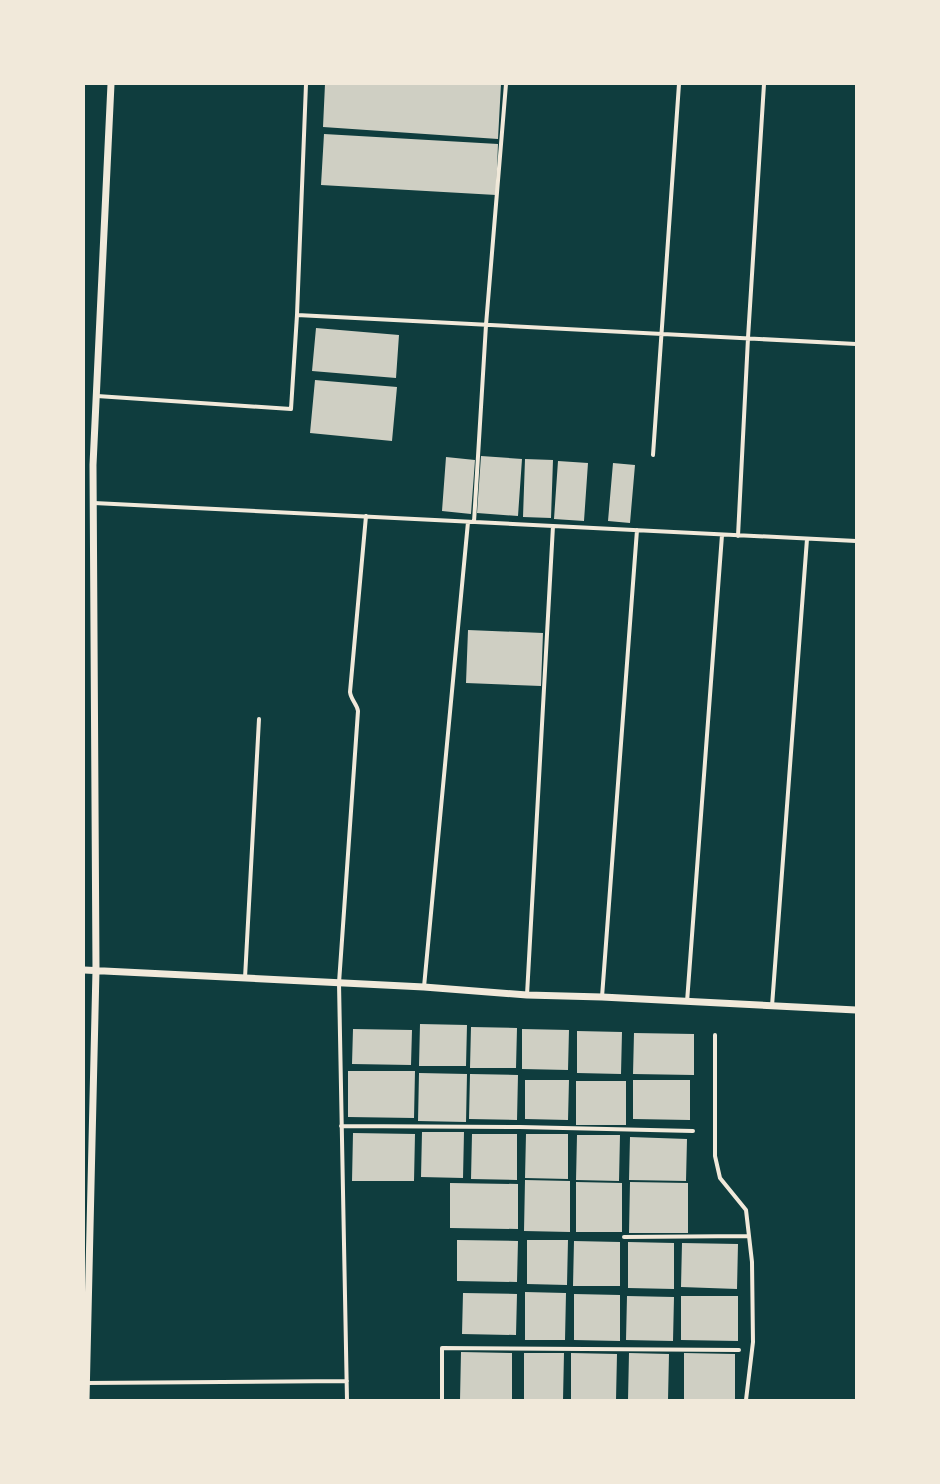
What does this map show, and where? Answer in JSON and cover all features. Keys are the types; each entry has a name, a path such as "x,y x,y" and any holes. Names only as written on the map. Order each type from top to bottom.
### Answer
{"street":[{"path":"86,1400 96,970 93,465 111,84"},
{"path":"97,396 291,409 297,315 306,84"},
{"path":"474,522 486,325 506,84"},
{"path":"653,455 679,84"},
{"path":"738,536 748,338 764,84"},
{"path":"297,315 856,344"},
{"path":"94,504 366,516 856,541"},
{"path":"347,1400 338,983 358,711 357,706 351,699 350,692 366,516"},
{"path":"424,988 468,522"},
{"path":"528,994 553,526"},
{"path":"602,997 638,530"},
{"path":"687,1002 722,535"},
{"path":"772,1006 807,539"},
{"path":"245,978 259,719"},
{"path":"84,970 856,1010"},
{"path":"714,1035 716,1156 720,1178 746,1210 752,1262 753,1342 746,1400"},
{"path":"341,1126 520,1127 693,1132"},
{"path":"624,1237 749,1236"},
{"path":"442,1400 442,1348 739,1350"},
{"path":"86,1383 347,1381"}],"building":[{"path":"325,84 501,84 498,139 323,127"},
{"path":"324,134 498,144 496,195 321,185"},
{"path":"316,328 399,335 396,378 312,371"},
{"path":"315,380 397,387 392,441 310,433"},
{"path":"481,456 522,459 518,516 477,513"},
{"path":"446,457 475,460 471,514 442,511"},
{"path":"525,459 553,460 551,518 523,517"},
{"path":"558,461 588,463 584,521 554,519"},
{"path":"613,463 635,465 630,523 608,521"},
{"path":"468,630 543,633 541,686 466,683"},
{"path":"420,1024 467,1025 466,1066 419,1066"},
{"path":"471,1027 517,1028 516,1068 470,1068"},
{"path":"353,1029 412,1030 411,1065 352,1064"},
{"path":"522,1029 569,1030 568,1070 522,1069"},
{"path":"577,1031 622,1032 621,1074 577,1073"},
{"path":"634,1033 694,1034 694,1075 633,1074"},
{"path":"348,1071 415,1071 414,1118 348,1117"},
{"path":"419,1073 467,1074 466,1122 418,1121"},
{"path":"470,1074 518,1075 517,1120 469,1119"},
{"path":"525,1080 569,1080 568,1120 525,1119"},
{"path":"633,1080 690,1080 690,1120 633,1119"},
{"path":"576,1081 626,1081 626,1125 576,1125"},
{"path":"422,1132 464,1132 463,1178 421,1177"},
{"path":"353,1133 415,1134 414,1181 352,1181"},
{"path":"472,1134 517,1134 517,1180 471,1179"},
{"path":"526,1134 568,1134 568,1179 525,1178"},
{"path":"577,1135 620,1135 619,1181 576,1180"},
{"path":"630,1137 687,1139 686,1181 629,1180"},
{"path":"525,1180 570,1181 570,1232 524,1231"},
{"path":"576,1182 622,1183 622,1232 576,1232"},
{"path":"630,1182 688,1183 688,1233 629,1233"},
{"path":"450,1183 518,1184 518,1229 450,1228"},
{"path":"457,1240 518,1241 517,1282 457,1281"},
{"path":"527,1240 568,1240 567,1285 527,1284"},
{"path":"574,1241 620,1242 620,1286 573,1286"},
{"path":"628,1242 674,1243 674,1289 628,1288"},
{"path":"682,1243 738,1244 737,1289 681,1287"},
{"path":"525,1292 566,1293 565,1340 525,1340"},
{"path":"463,1293 517,1294 516,1335 462,1334"},
{"path":"574,1294 620,1295 620,1341 574,1340"},
{"path":"627,1296 674,1297 673,1341 626,1340"},
{"path":"681,1296 738,1296 738,1341 681,1340"},
{"path":"461,1352 512,1353 512,1400 460,1400"},
{"path":"524,1353 564,1353 563,1400 524,1400"},
{"path":"571,1353 617,1354 616,1400 571,1400"},
{"path":"629,1353 669,1354 668,1400 628,1400"},
{"path":"684,1353 735,1354 735,1400 684,1400"}]}
